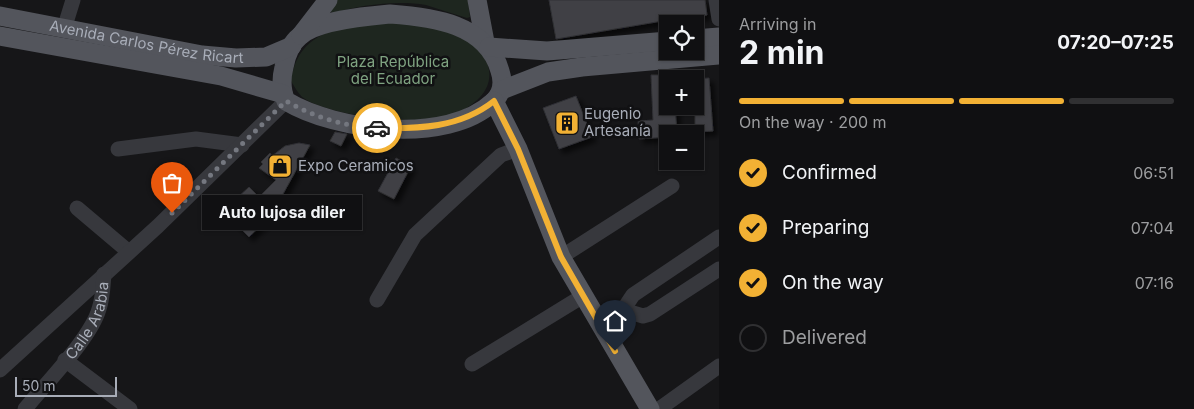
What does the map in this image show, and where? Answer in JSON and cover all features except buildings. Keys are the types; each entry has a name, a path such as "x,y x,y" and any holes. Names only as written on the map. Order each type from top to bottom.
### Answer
{"main road":[{"path":"328,0 296,40 282,74 285,98 300,109 328,120 374,128 407,129 439,126 463,120 483,110 498,96 548,72 582,67 719,56"},
{"path":"477,0 487,44 500,69 498,96 561,257 650,409"},
{"path":"296,40 357,17 390,14 434,20 458,27 475,35 487,44 547,51 659,42"},
{"name":"Avenida Carlos Pérez Ricart","path":"0,16 202,55 236,58 266,56 296,40"},
{"name":"Avenida Carlos Pérez Ricart","path":"0,36 221,76 285,98"},
{"path":"704,38 719,37"}],"street":[{"path":"64,29 73,0"},
{"path":"716,0 719,19"},
{"path":"0,370 25,350 242,145 285,98"},
{"path":"118,149 196,139 242,145"},
{"path":"377,300 415,235 501,155 518,149"},
{"path":"561,257 672,186"},
{"path":"77,208 129,252"},
{"path":"600,324 623,310 633,295 719,237"},
{"path":"623,310 643,316 650,314 719,268"},
{"name":"Calle Arabia","path":"25,409 96,319 100,308 104,274"},
{"path":"472,364 583,296"},
{"path":"65,360 130,409"},
{"path":"659,409 719,366"}],"green space":[{"path":"335,0 468,0 470,17 467,18 426,5 403,3 367,6 333,13 329,11"},
{"name":"Plaza República del Ecuador","path":"396,21 451,31 470,42 487,62 488,84 482,95 457,113 424,120 402,120 355,115 333,110 315,104 299,94 291,81 296,63 304,49 316,39 345,27"}],"way so far":[{"path":"172,213 286,101 300,109 328,120 377,128"}],"place":[{"name":"Eugenio Artesanía","path":"567,123"},
{"name":"Expo Ceramicos","path":"280,166"},
{"name":"Auto lujosa diler","path":"172,213"}],"route":[{"path":"377,128 407,129 439,126 463,120 483,110 494,101 518,149 561,257 615,351"}]}
